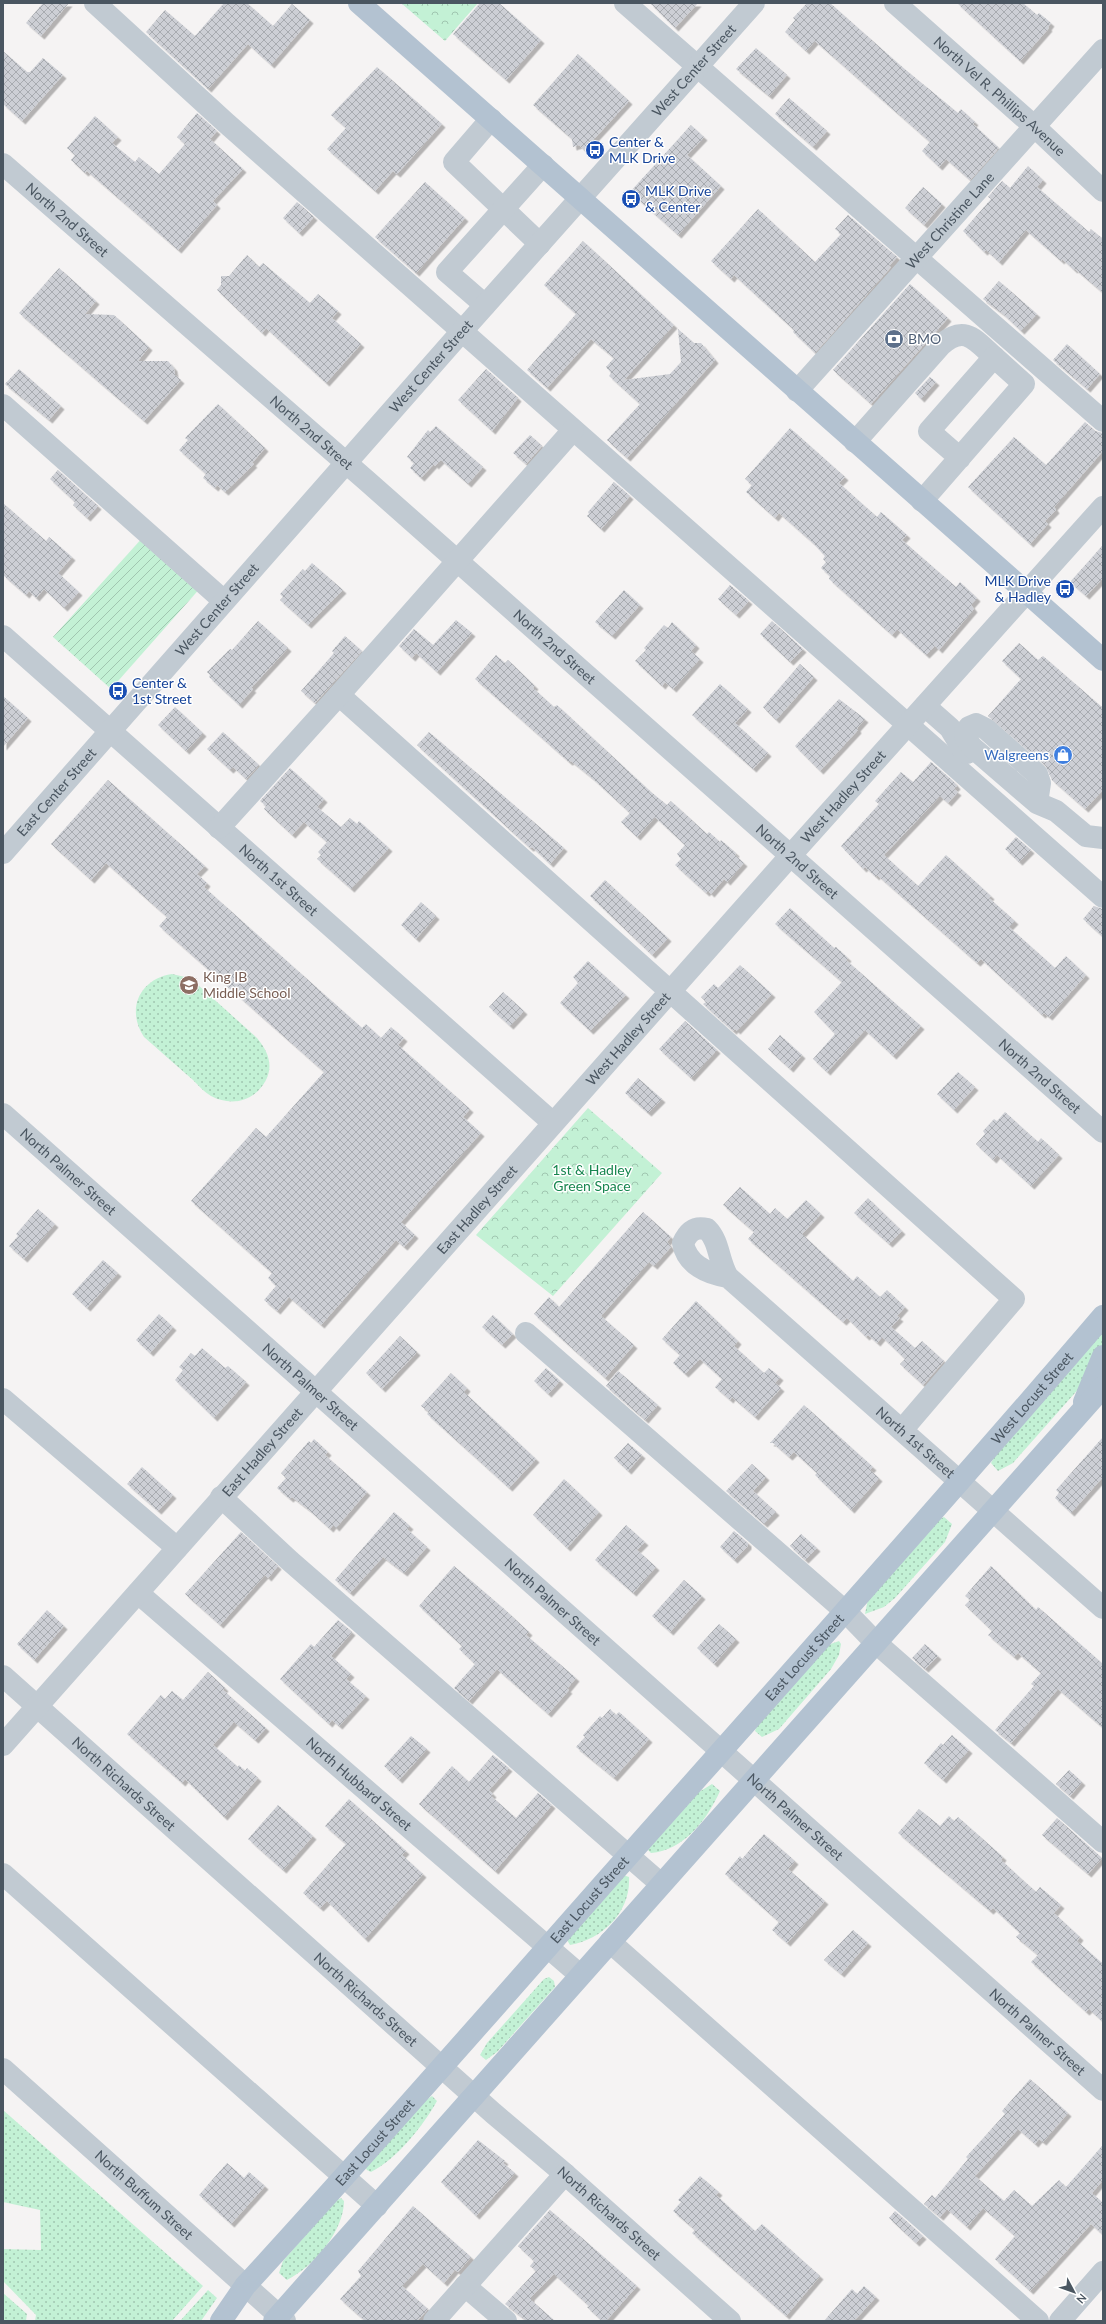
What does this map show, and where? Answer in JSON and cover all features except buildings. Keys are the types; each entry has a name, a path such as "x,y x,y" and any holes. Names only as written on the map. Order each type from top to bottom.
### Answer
{"main road":[{"path":"358,3 543,165 797,392 1103,660"},
{"name":"West Locust Street","path":"961,1482 1103,1316"},
{"path":"1080,1412 1103,1356"},
{"path":"279,2319 580,1975 1103,1387"},
{"name":"East Locust Street","path":"221,2321 246,2286 443,2068 548,1946 961,1482"}],"street":[{"path":"95,3 225,122 463,330 573,430 909,724 1103,897"},
{"path":"625,3 1103,421"},
{"name":"West Center Street","path":"110,732 485,305 754,3"},
{"name":"North Vel R. Phillips Avenue","path":"895,3 1035,127 1103,191"},
{"name":"West Christine Lane","path":"797,392 918,259 1103,50"},
{"path":"491,119 454,162 540,244"},
{"name":"North 2nd Street","path":"3,164 346,463 1103,1132"},
{"path":"485,305 447,272 543,165"},
{"path":"855,442 941,345 952,336 961,334 972,338 994,357 1024,384 922,501"},
{"path":"960,458 929,431 994,357"},
{"path":"3,405 224,601"},
{"path":"219,828 339,695 573,430"},
{"name":"West Hadley Street","path":"553,1123 1103,507"},
{"name":"North 1st Street","path":"3,636 553,1123"},
{"path":"339,695 1014,1299 902,1430"},
{"path":"925,706 957,730 962,748 1026,805 1037,803 1056,811 1086,836 1103,838"},
{"path":"957,730 976,724 986,729 1037,774 1040,783 1037,803"},
{"name":"East Center Street","path":"3,853 110,732"},
{"name":"North Palmer Street","path":"3,1114 1103,2090"},
{"name":"East Hadley Street","path":"3,1744 553,1123"},
{"name":"North 1st Street","path":"728,1277 1103,1608"},
{"path":"526,1333 846,1612 875,1642 1103,1842"},
{"path":"3,1399 177,1548"},
{"path":"221,1497 290,1561 661,1884"},
{"name":"North Hubbard Street","path":"138,1593 580,1975"},
{"name":"North Richards Street","path":"3,1676 443,2068 730,2321"},
{"path":"3,1874 377,2206"},
{"path":"610,1942 1038,2321"},
{"name":"North Buffum Street","path":"3,2069 246,2286 279,2319"},
{"path":"434,2321 565,2174"},
{"path":"1060,2321 1103,2272"},
{"path":"465,2286 506,2321"}],"green space":[{"path":"401,3 478,3 445,41"},
{"path":"144,536 202,586 111,689 53,637"},
{"path":"172,974 185,977 197,984 257,1038 264,1047 269,1063 268,1074 266,1080 256,1093 242,1100 235,1101 227,1101 211,1096 144,1037 136,1016 136,1007 139,997 151,982"},
{"name":"1st & Hadley Green Space","path":"588,1108 662,1173 553,1296 476,1235"},
{"path":"1103,1329 1103,1349 1082,1385 1013,1463 998,1471 991,1463 1001,1445"},
{"path":"944,1517 952,1524 945,1542 895,1598 884,1607 865,1614 868,1599 934,1522"},
{"path":"839,1641 841,1644 839,1655 831,1669 779,1729 762,1737 755,1731 760,1718 825,1646"},
{"path":"712,1784 720,1791 715,1802 701,1823 684,1840 674,1846 663,1851 651,1853 647,1849 699,1792"},
{"path":"623,1875 629,1877 628,1890 625,1902 613,1922 593,1937 570,1945 567,1940"},
{"path":"549,1977 554,1981 555,1987 497,2052 486,2060 480,2055 487,2043 544,1979"},
{"path":"432,2096 437,2101 417,2131 390,2159 371,2172 367,2170 365,2167 426,2100"},
{"path":"3,2110 203,2286 172,2321 35,2321 36,2315 3,2281 3,2249 41,2250 40,2210 3,2202"},
{"path":"341,2198 344,2201 343,2212 333,2236 307,2266 287,2280 279,2273 283,2261 335,2201"},
{"path":"208,2290 217,2298 201,2321 180,2321"},
{"path":"3,2293 27,2314 26,2321 3,2321"}],"place":[{"name":"Center & MLK Drive","path":"595,150"},
{"name":"MLK Drive & Center","path":"631,199"},
{"name":"BMO","path":"894,339"},
{"name":"MLK Drive & Hadley","path":"1065,589"},
{"name":"Center & 1st Street","path":"118,691"},
{"name":"Walgreens","path":"1063,755"},
{"name":"King IB Middle School","path":"189,985"}]}
